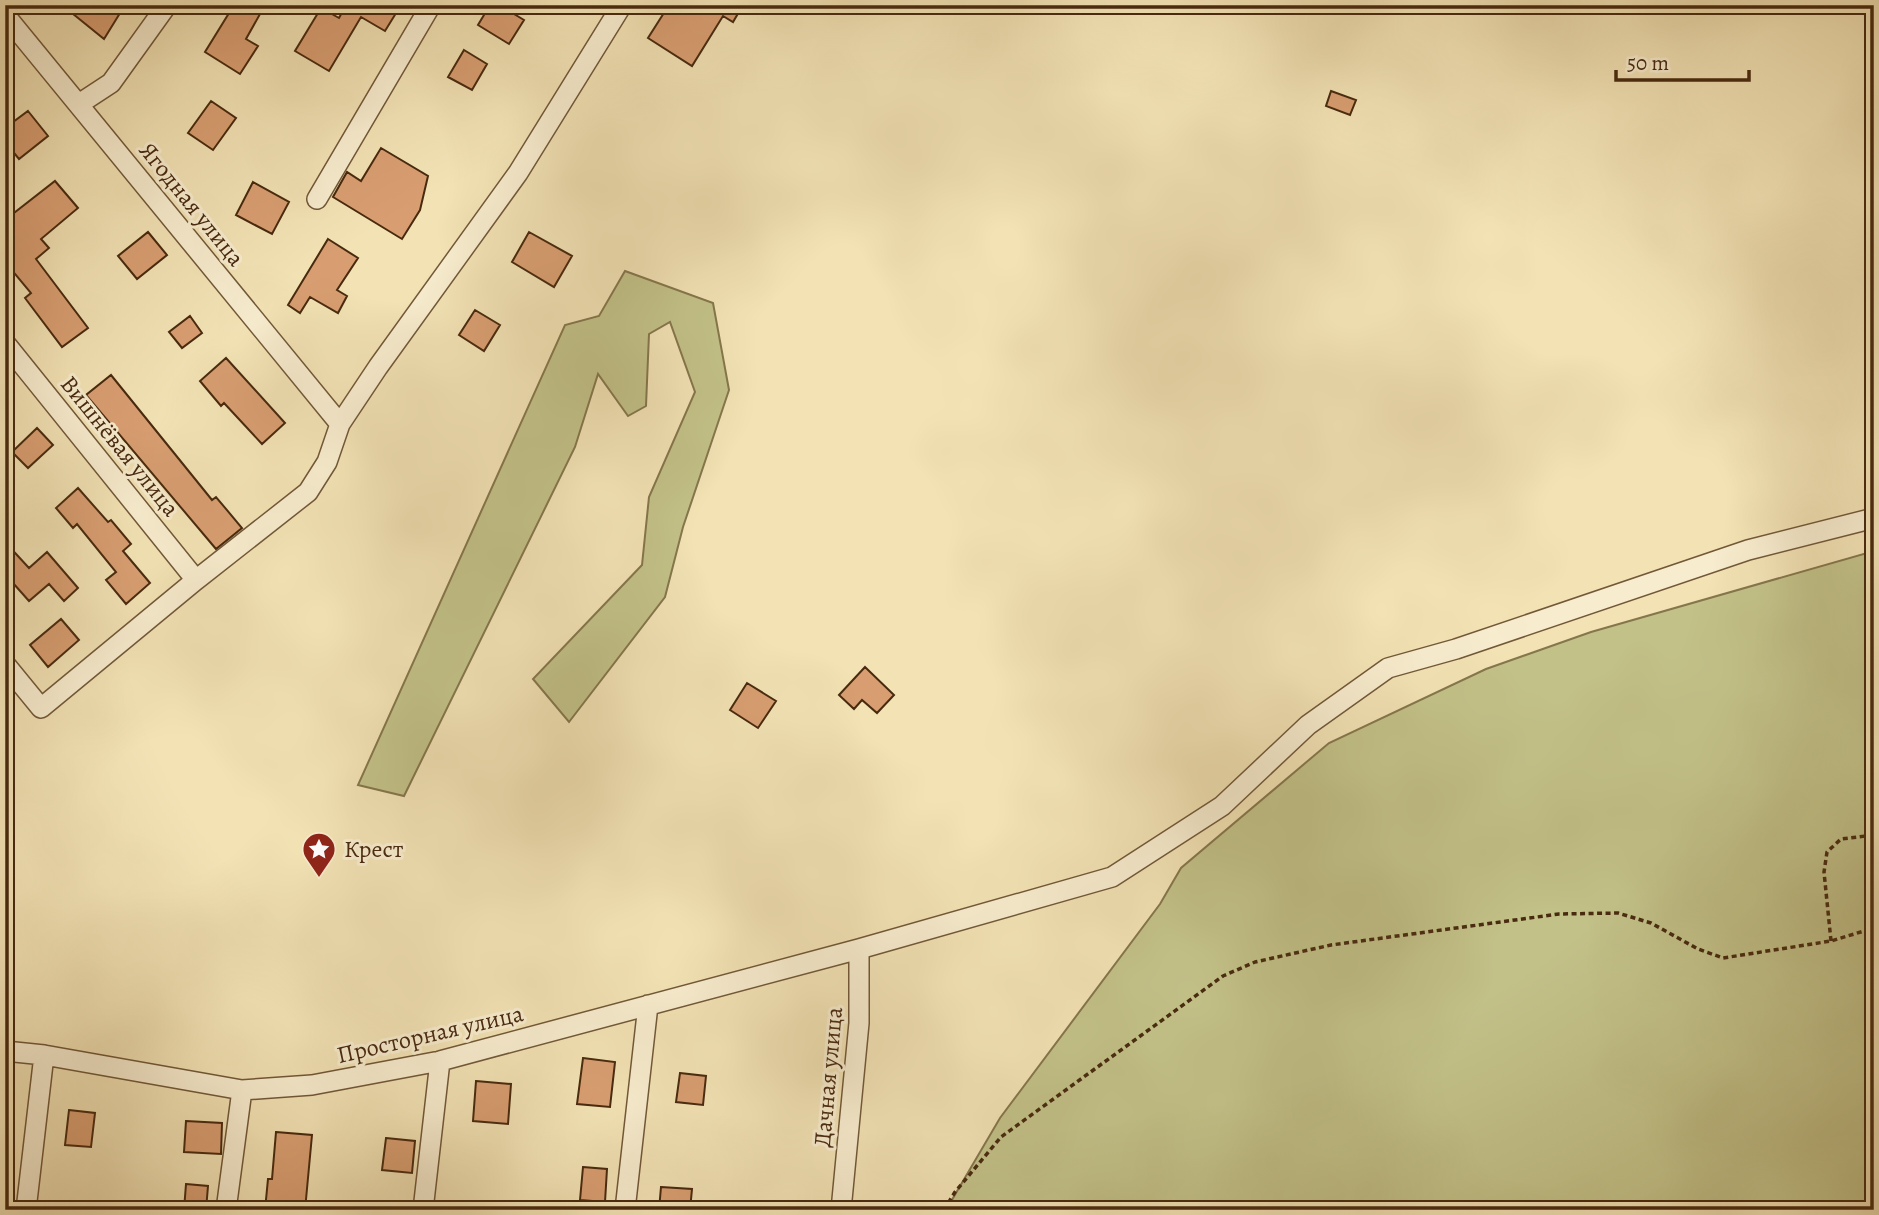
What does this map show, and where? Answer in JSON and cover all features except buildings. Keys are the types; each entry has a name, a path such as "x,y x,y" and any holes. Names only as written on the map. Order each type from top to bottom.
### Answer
{"street":[{"path":"79,104 111,83 167,5"},
{"path":"317,199 431,5"},
{"path":"5,664 41,708 308,492 327,462 340,424 517,173 622,5"},
{"name":"Ягодная улица","path":"5,15 340,424"},
{"name":"Вишнёвая улица","path":"5,343 196,580"},
{"name":"Просторная улица","path":"5,1051 44,1055 242,1090 312,1085 440,1060 859,949 1112,877 1222,806 1308,726 1388,668 1457,649 1748,550 1874,518"},
{"name":"Дачная улица","path":"841,1210 859,1023 859,949"},
{"path":"625,1210 648,1005"},
{"path":"26,1210 44,1055"},
{"path":"423,1210 440,1060"},
{"path":"226,1210 242,1090"}],"path":[{"path":"1831,940 1824,872 1827,852 1841,839 1874,835"},
{"path":"944,1210 955,1192 1001,1137 1223,976 1255,962 1331,945 1559,914 1618,913 1651,923 1698,949 1723,958 1831,940 1874,928"}],"shaded area":[{"path":"625,271 713,303 729,390 683,527 665,597 569,722 533,679 642,565 649,497 695,392 670,322 649,334 646,406 628,416 598,374 575,447 404,796 358,785 565,325 599,316"},
{"path":"1874,551 1874,1210 946,1210 1000,1118 1160,904 1181,868 1329,743 1486,669 1591,632"}],"place":[{"name":"Крест","path":"319,879"}]}
